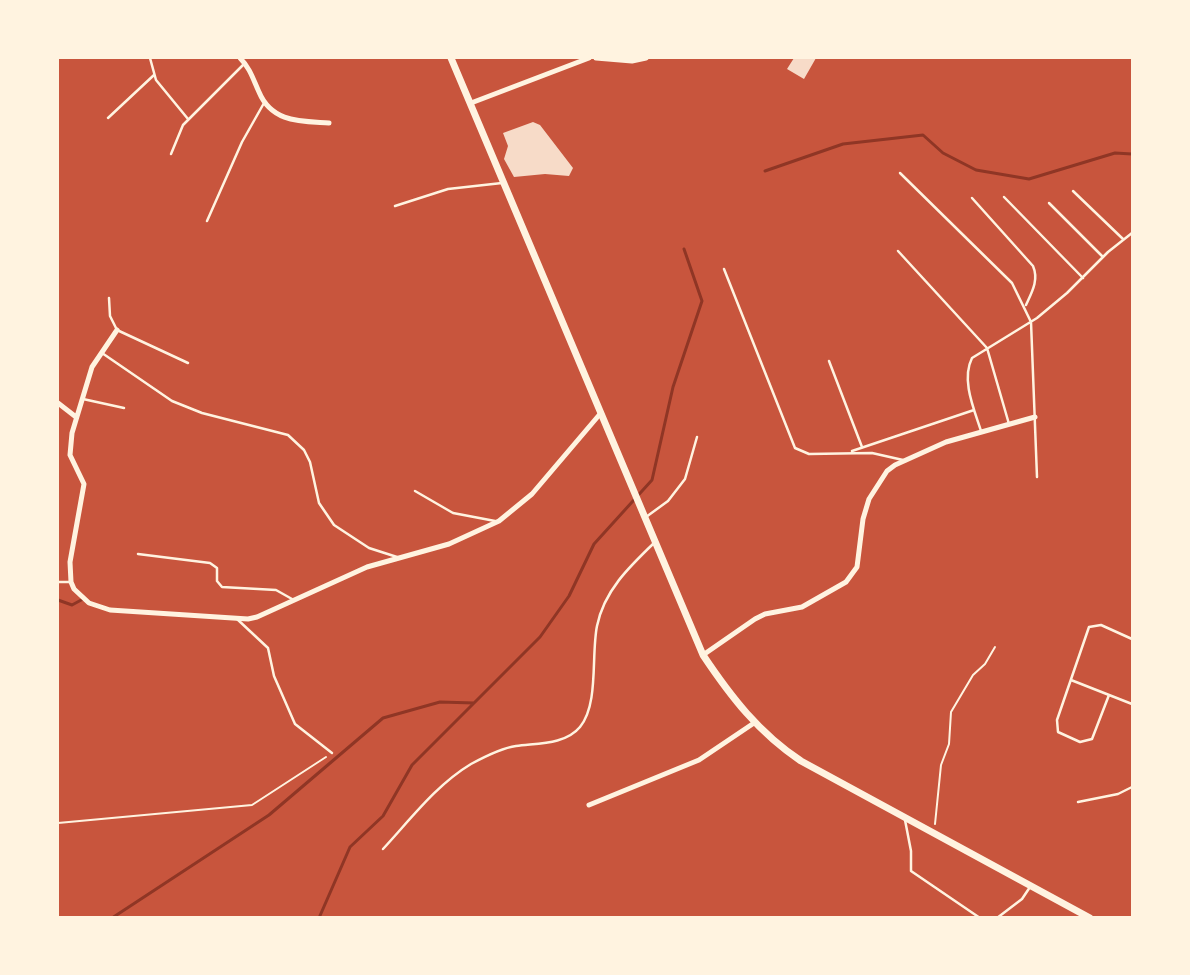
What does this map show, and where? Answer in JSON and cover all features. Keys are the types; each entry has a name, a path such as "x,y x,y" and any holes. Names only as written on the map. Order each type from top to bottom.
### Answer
{"main road":[{"path":"450,58 703,656 725,689 771,740 801,761 1090,918"}],"street":[{"path":"240,58 245,64 264,103 281,118 330,122"},
{"path":"470,103 590,58"},
{"path":"596,58 632,61 646,58"},
{"path":"117,330 92,367 76,417 70,455 83,479 84,490 70,562 71,582 83,599 110,610 237,619 257,616 292,599 367,568 398,557 449,544 499,521 532,494 600,414"},
{"path":"58,403 76,417"},
{"path":"703,656 755,619 814,602 846,582 857,566 863,519 869,499 887,472 903,460 946,442 1035,417"},
{"path":"589,805 699,760 733,739 754,723"}],"lane":[{"path":"150,58 154,76 188,119"},
{"path":"171,154 178,134 188,119 245,64"},
{"path":"108,118 154,76"},
{"path":"207,221 234,158 264,103"},
{"path":"900,173 1012,283 1026,306 1031,322 1037,477"},
{"path":"396,206 448,189 504,183"},
{"path":"1073,191 1123,239"},
{"path":"1004,197 1083,278"},
{"path":"972,198 1033,266 1036,272 1035,281 1026,306"},
{"path":"1049,203 1103,257"},
{"path":"981,432 967,378 968,366 972,358 1031,322 1132,233"},
{"path":"898,251 986,348 1010,424"},
{"path":"724,269 795,448 809,454 872,453 903,460"},
{"path":"110,298 110,316 117,330 188,363"},
{"path":"102,352 172,401 202,413 288,435 304,450 310,462 319,502 334,525 370,548 398,557"},
{"path":"829,361 862,447"},
{"path":"81,399 124,408"},
{"path":"850,452 974,410"},
{"path":"645,518 668,500 685,479 697,437"},
{"path":"415,491 453,512 499,521"},
{"path":"383,848 427,800 470,765 499,750 554,741 580,727 589,708 597,626 603,609 619,579 655,542"},
{"path":"138,554 210,563 217,568 217,581 222,587 276,590 292,599"},
{"path":"58,582 71,582"},
{"path":"237,619 268,648 274,676 295,724 332,753"},
{"path":"1109,695 1092,739 1080,742 1062,736 1058,732 1056,723 1090,627 1101,625 1132,639"},
{"path":"1071,680 1132,704"},
{"path":"1078,802 1118,794 1132,787"},
{"path":"904,818 910,851 911,871 980,918"},
{"path":"997,918 1022,899 1031,886"}],"path":[{"path":"933,833 941,765 949,744 951,712 973,675 985,664 995,647"},
{"path":"58,824 252,805 332,753"}],"building":[{"path":"794,58 816,58 804,79 787,69"},
{"path":"533,122 540,125 573,168 569,176 545,174 514,177 504,159 508,146 503,133"}],"waterway":[{"path":"765,171 843,144 923,135 943,153 976,170 1029,179 1115,153 1132,154"},
{"path":"319,918 350,847 383,816 412,765 540,637 569,596 594,544 652,480 673,387 702,301 684,249"},
{"path":"58,600 72,605 83,599"},
{"path":"112,918 269,815 383,718 440,702 474,703"}]}
